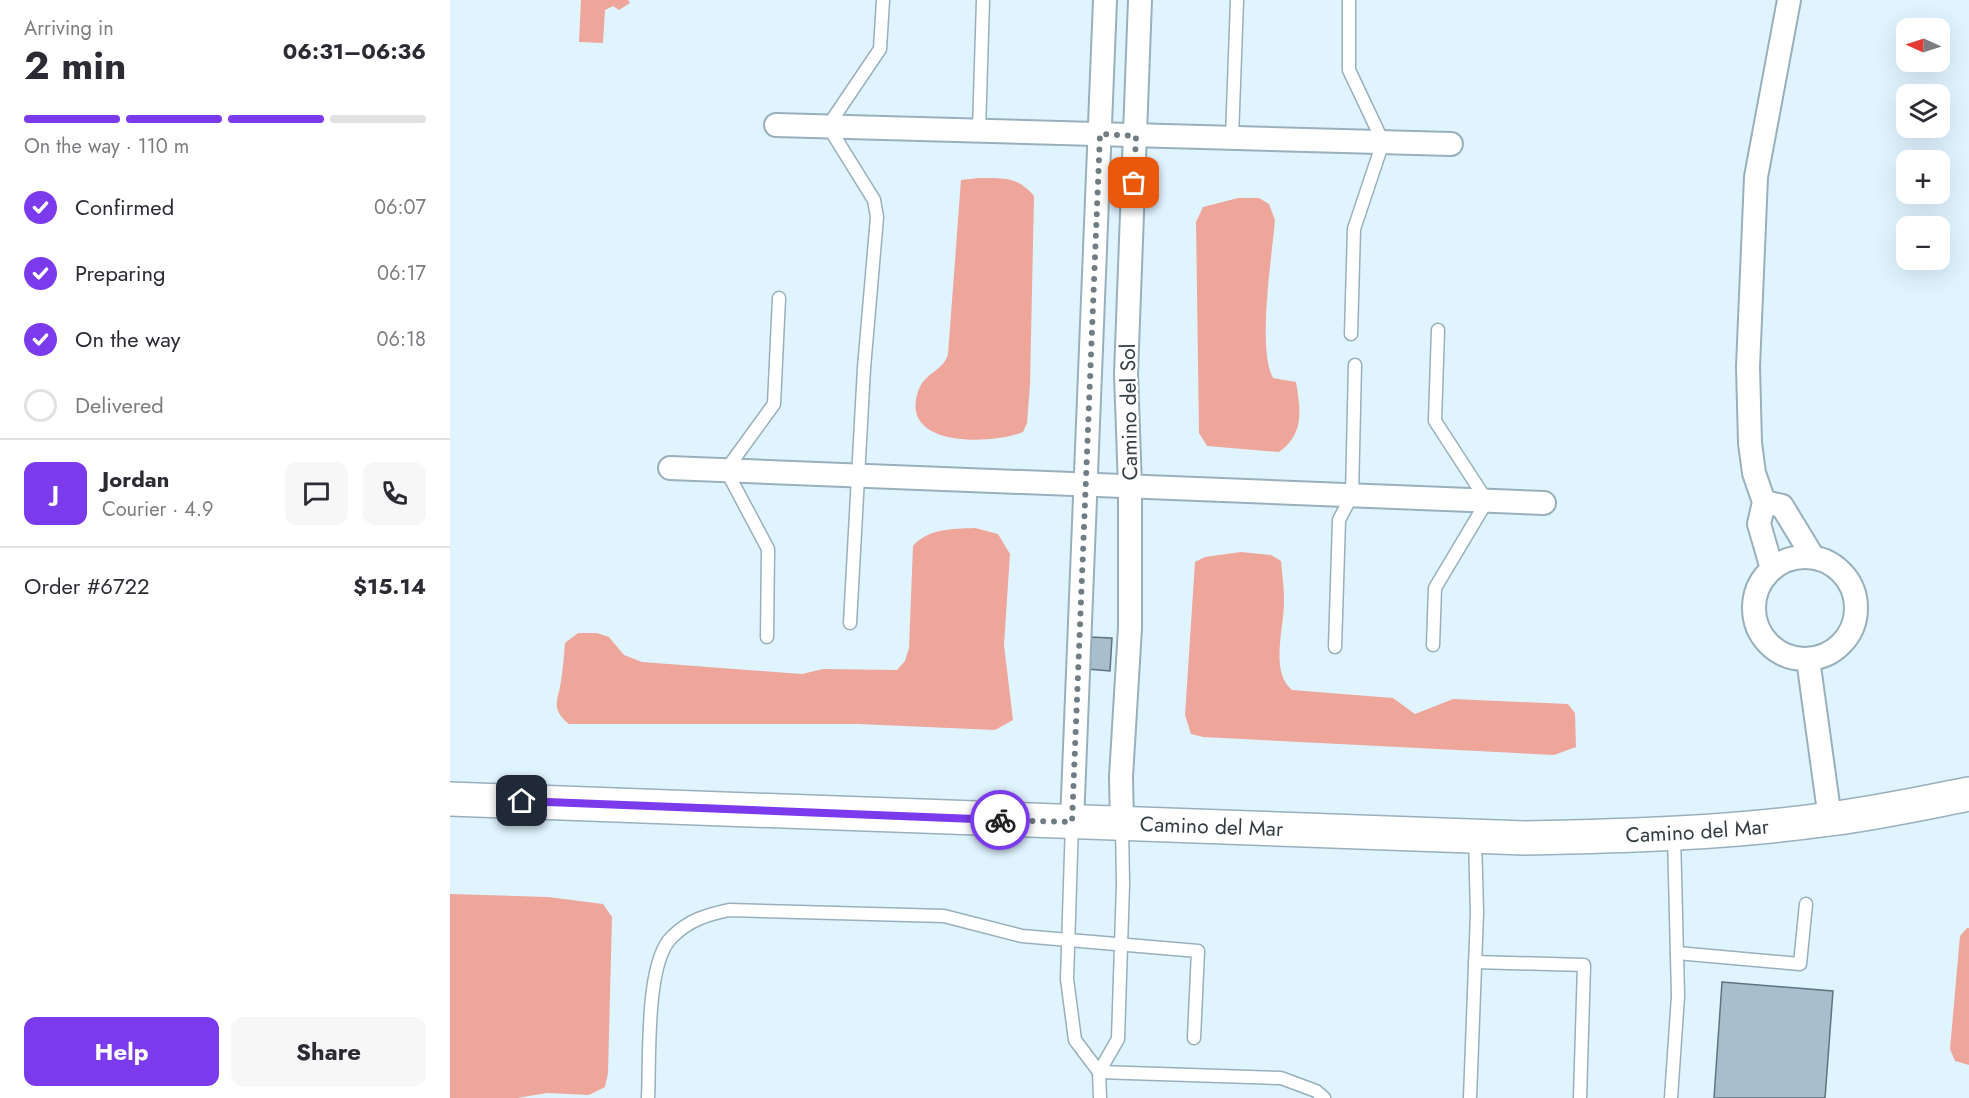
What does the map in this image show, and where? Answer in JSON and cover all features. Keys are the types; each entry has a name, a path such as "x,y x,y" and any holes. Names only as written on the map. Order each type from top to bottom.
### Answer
{"street":[{"name":"Camino del Sol","path":"1072,822 1105,0"},
{"name":"Camino del Sol","path":"1122,824 1121,777 1130,628 1130,487 1126,374 1140,0"},
{"path":"1772,569 1759,525 1764,502 1754,473 1749,443 1748,367 1755,189 1789,0"},
{"path":"776,125 1451,144"},
{"path":"670,468 1544,503"},
{"path":"1764,502 1782,506 1813,557"},
{"path":"1813,557 1827,561 1850,581 1857,611 1853,627 1846,640 1835,650 1808,659 1793,658 1780,653 1760,632 1755,618 1754,603 1761,584 1772,569 1786,560 1813,557"},
{"path":"1808,659 1830,819"},
{"name":"Camino del Mar","path":"450,799 1525,838 1674,833 1830,819 1969,794"}],"lane":[{"path":"850,623 857,476 877,217 874,200 828,126 880,49 883,0"},
{"path":"979,130 983,0"},
{"path":"1232,138 1237,0"},
{"path":"1348,0 1349,70 1383,142 1354,229 1351,334"},
{"path":"767,637 768,549 726,470 774,404 779,298"},
{"path":"1432,645 1435,588 1487,501 1435,421 1438,330"},
{"path":"1335,647 1339,520 1352,495 1355,365"},
{"path":"1072,822 1067,979 1075,1040 1100,1072"},
{"path":"1100,1098 1100,1072 1118,1039 1122,945 1122,824"},
{"path":"1671,1098 1678,996 1674,833"},
{"path":"1470,1098 1477,913 1475,837"},
{"path":"1677,953 1800,964 1806,904"},
{"path":"648,1098 652,993 660,960 670,938 696,918 729,910 944,916 1022,936 1198,951 1194,1038"},
{"path":"1475,962 1584,965 1580,1098"},
{"path":"1100,1072 1281,1078 1317,1091 1324,1098"}],"shaded area":[{"path":"581,0 628,0 630,3 619,10 613,6 605,10 603,43 579,42"},
{"path":"1002,178 1016,182 1028,189 1034,196 1030,385 1027,423 1023,432 990,439 970,440 950,438 933,432 921,422 916,408 919,389 926,379 943,364 948,354 961,180"},
{"path":"1238,198 1259,198 1269,204 1275,220 1266,325 1268,364 1273,378 1296,382 1299,403 1297,430 1293,438 1279,452 1207,446 1199,433 1196,222 1203,207"},
{"path":"975,528 998,534 1010,554 1004,645 1013,720 995,730 858,724 569,724 557,709 565,643 578,633 597,633 609,637 624,655 642,662 802,674 823,669 897,670 905,661 909,648 913,546 919,540 934,533 949,529"},
{"path":"1241,552 1271,555 1281,561 1284,610 1280,648 1281,672 1285,682 1292,690 1393,698 1415,714 1453,699 1568,704 1575,713 1576,747 1554,755 1203,737 1191,734 1185,715 1195,562 1205,557"},
{"path":"450,894 548,897 603,904 612,917 608,1073 605,1087 589,1095 547,1093 517,1098 450,1098"},
{"path":"1969,928 1969,1065 1955,1061 1950,1049 1960,936"}],"building":[{"path":"1089,637 1112,638 1110,671 1087,669"},
{"path":"1722,982 1833,991 1825,1098 1714,1098"}],"way so far":[{"path":"1000,820 1072,822 1100,134 1136,136 1134,183"}],"route":[{"path":"522,801 1000,820"}]}
